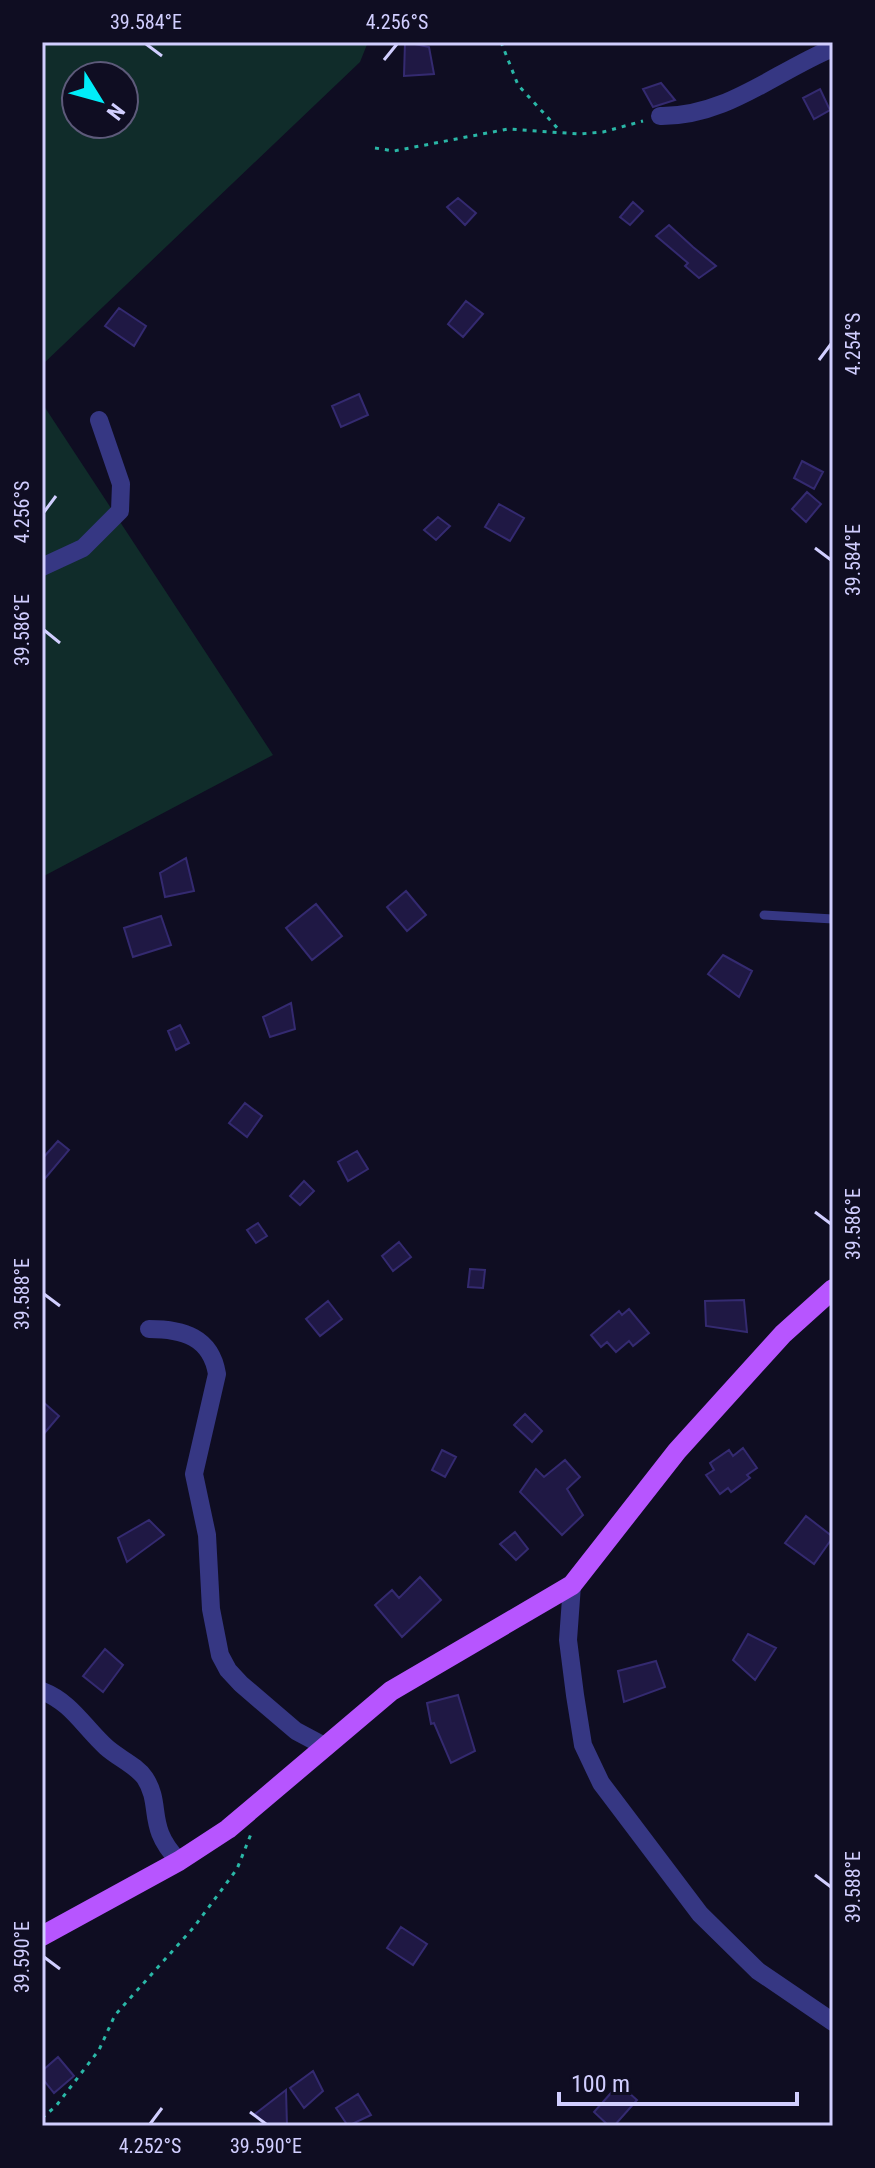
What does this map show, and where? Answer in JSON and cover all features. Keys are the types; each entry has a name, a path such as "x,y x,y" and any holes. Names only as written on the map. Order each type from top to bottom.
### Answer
{"main road":[{"path":"42,1936 179,1861 228,1829 391,1691 572,1585 677,1451 783,1334 833,1289"}],"street":[{"path":"660,116 685,116 722,107 833,48"},
{"path":"42,567 83,548 120,511 121,484 99,420"},
{"path":"149,1329 189,1333 207,1347 215,1359 217,1374 194,1474 207,1535 211,1609 220,1655 228,1670 296,1731 326,1747"},
{"path":"572,1585 568,1640 575,1695 583,1745 601,1783 700,1914 758,1971 833,2022"},
{"path":"42,1691 65,1703 108,1749 146,1779 157,1831 164,1846 179,1861"}],"lane":[{"path":"764,915 833,919"}],"path":[{"path":"501,42 518,85 561,132"},
{"path":"375,148 394,151 508,129 603,132 660,116"},
{"path":"42,2118 56,2106 99,2050 115,2015 194,1927 237,1869 253,1829"}],"green space":[{"path":"42,42 368,42 360,62 42,365"},
{"path":"42,403 273,755 42,877"}],"building":[{"path":"405,42 429,47 434,74 404,76"},
{"path":"661,83 675,100 653,107 643,89"},
{"path":"820,89 830,110 814,119 803,98"},
{"path":"458,198 476,213 465,225 447,207"},
{"path":"633,202 643,211 630,225 620,217"},
{"path":"669,225 716,266 699,278 685,266 688,263 656,236"},
{"path":"466,301 483,314 463,337 448,324"},
{"path":"119,308 146,326 134,346 105,326"},
{"path":"359,394 368,415 341,427 332,406"},
{"path":"802,461 823,472 814,489 794,478"},
{"path":"807,492 821,504 806,522 792,509"},
{"path":"499,504 524,518 510,541 485,527"},
{"path":"438,517 450,526 436,540 424,530"},
{"path":"186,858 194,891 165,897 160,873"},
{"path":"406,891 426,915 407,931 387,907"},
{"path":"316,904 342,936 312,960 286,928"},
{"path":"161,916 171,945 133,957 124,928"},
{"path":"723,955 752,971 739,997 708,974"},
{"path":"291,1003 295,1029 270,1037 263,1017"},
{"path":"180,1025 189,1043 176,1050 168,1031"},
{"path":"245,1103 262,1116 247,1137 229,1123"},
{"path":"58,1141 69,1150 42,1182 42,1159"},
{"path":"357,1151 368,1169 348,1181 338,1162"},
{"path":"304,1181 314,1191 300,1205 290,1196"},
{"path":"258,1223 267,1236 256,1243 247,1230"},
{"path":"399,1242 411,1257 393,1271 382,1256"},
{"path":"470,1269 485,1270 483,1288 468,1287"},
{"path":"744,1300 747,1332 706,1326 705,1301"},
{"path":"328,1301 342,1319 320,1336 306,1319"},
{"path":"629,1309 649,1333 633,1346 629,1341 616,1352 607,1342 601,1347 591,1335 619,1311 622,1315"},
{"path":"42,1401 59,1416 42,1436"},
{"path":"525,1414 542,1431 532,1442 514,1425"},
{"path":"743,1448 757,1468 747,1475 750,1478 731,1492 728,1488 720,1494 706,1475 714,1470 710,1463 729,1450 733,1456"},
{"path":"442,1450 456,1457 445,1477 432,1470"},
{"path":"565,1460 580,1477 567,1489 583,1515 562,1535 520,1492 536,1469 544,1477"},
{"path":"806,1516 833,1537 814,1564 785,1543"},
{"path":"149,1520 164,1535 127,1562 118,1538"},
{"path":"515,1532 528,1549 516,1560 500,1544"},
{"path":"420,1577 441,1600 402,1637 375,1605 392,1590 399,1598"},
{"path":"748,1634 776,1648 755,1680 733,1660"},
{"path":"105,1649 123,1665 103,1692 83,1676"},
{"path":"656,1661 665,1687 624,1702 618,1671"},
{"path":"458,1695 475,1751 451,1763 434,1723 431,1724 427,1703"},
{"path":"401,1927 427,1944 413,1965 387,1948"},
{"path":"58,2057 74,2076 54,2093 42,2078 42,2071"},
{"path":"313,2071 323,2091 304,2108 290,2088"},
{"path":"619,2084 637,2100 614,2126 609,2126 594,2112"},
{"path":"286,2090 287,2126 266,2126 255,2114"},
{"path":"358,2094 371,2115 348,2126 336,2108"}]}
